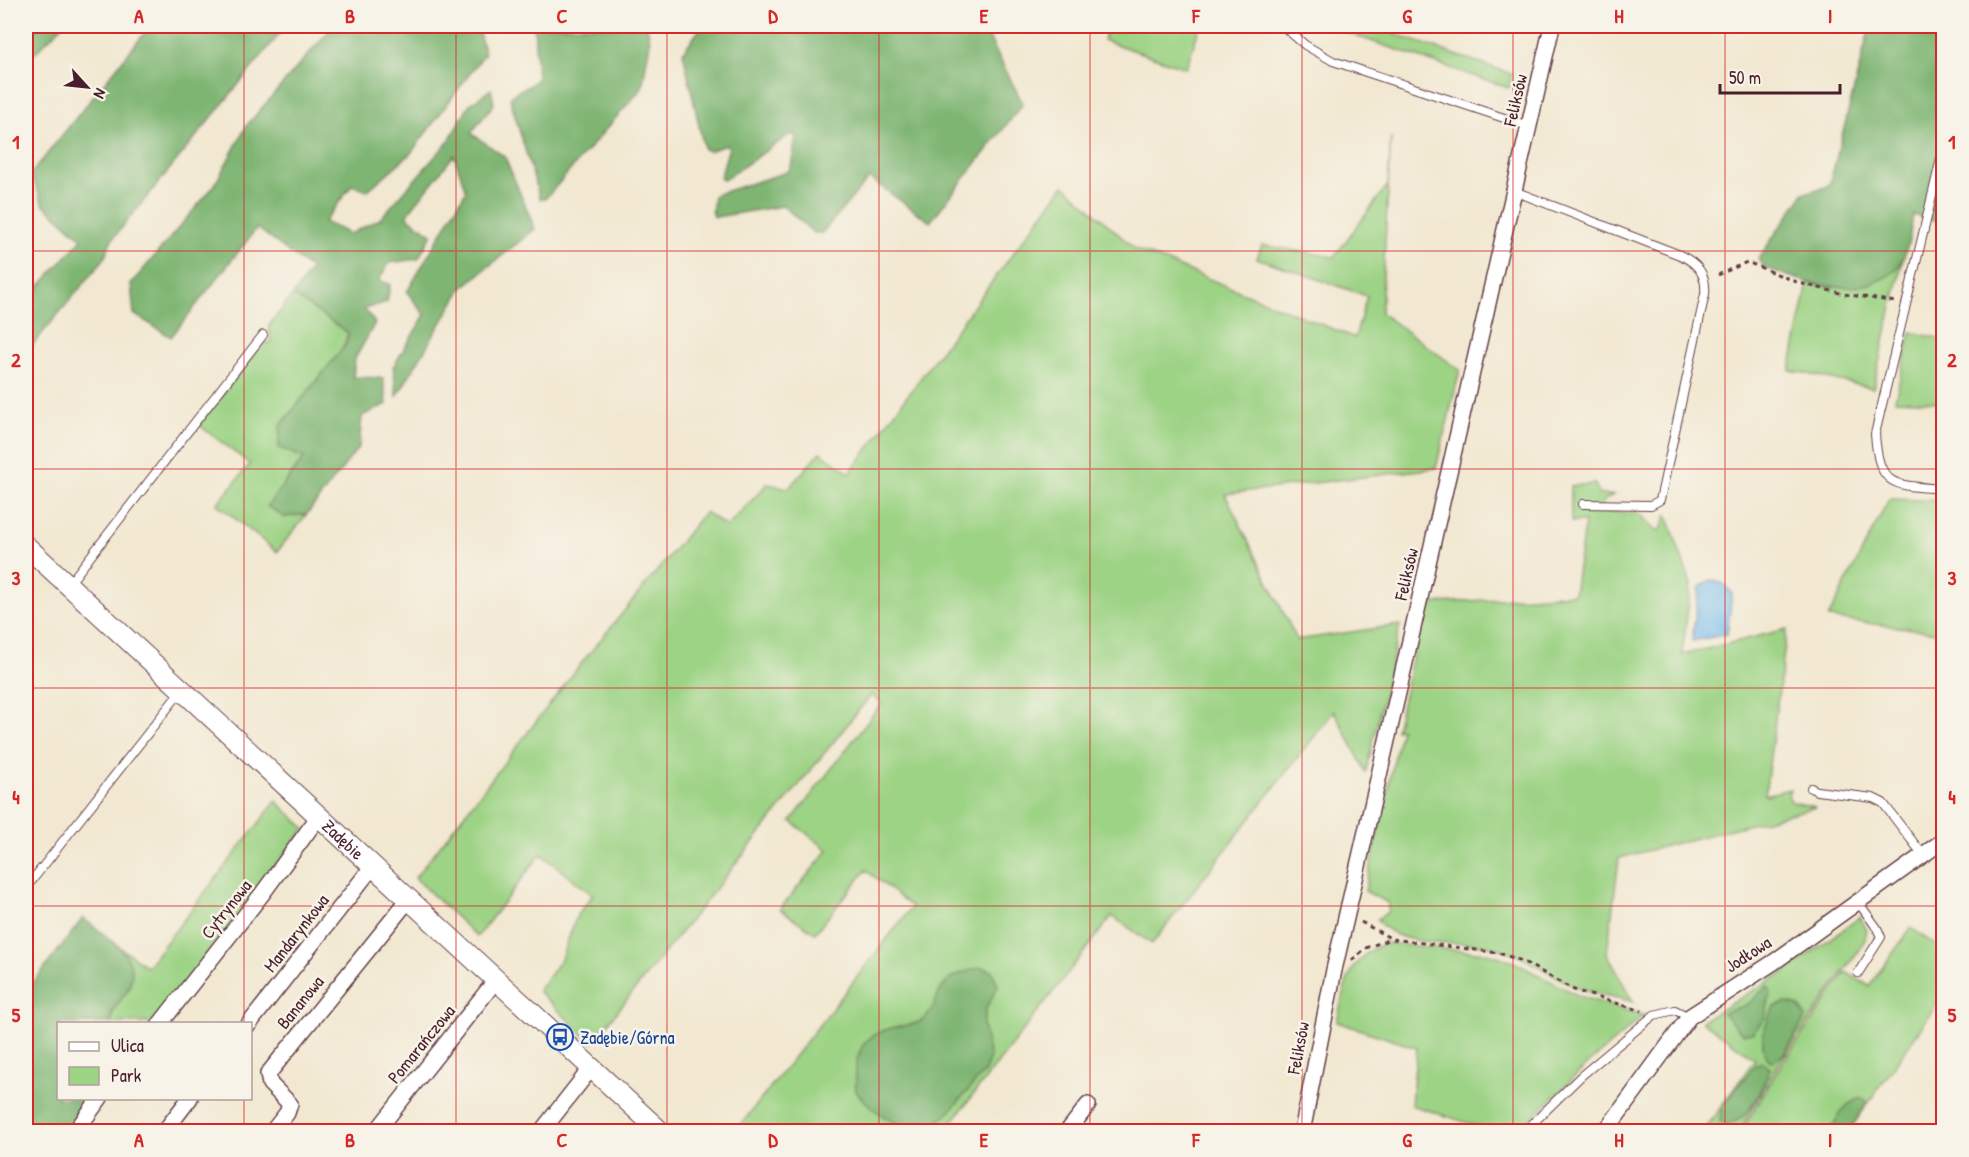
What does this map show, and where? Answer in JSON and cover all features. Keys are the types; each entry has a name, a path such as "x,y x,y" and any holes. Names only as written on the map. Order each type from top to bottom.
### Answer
{"street":[{"name":"Feliksów","path":"1302,1131 1334,970 1552,26"},
{"name":"Zadębie","path":"26,546 659,1131"},
{"name":"Cytrynowa","path":"161,1022 274,879 319,816"},
{"name":"Jodłowa","path":"1605,1131 1689,1017 1774,962 1944,840"},
{"name":"Mandarynkowa","path":"250,1022 373,866"},
{"name":"Bananowa","path":"272,1131 287,1113 290,1104 270,1084 268,1074 408,898"},
{"name":"Pomarańczowa","path":"376,1131 496,980"},
{"path":"541,1131 592,1067"},
{"path":"75,1131 98,1100"},
{"path":"164,1131 188,1100"},
{"path":"1066,1131 1088,1105"}],"lane":[{"path":"1283,26 1305,45 1333,61 1528,126"},
{"path":"1944,146 1875,434 1877,456 1882,473 1893,482 1944,489"},
{"path":"1514,190 1680,255 1695,264 1704,278 1705,294 1660,500 1651,505 1583,504"},
{"path":"68,586 263,335"},
{"path":"26,888 182,690"},
{"path":"1811,788 1817,791 1873,798 1883,803 1923,855"},
{"path":"1858,902 1881,937 1858,974"},
{"path":"1524,1131 1581,1076 1656,1014 1675,1011 1689,1017"}],"path":[{"path":"1718,275 1747,262 1798,283 1844,294 1896,302"},
{"path":"1346,919 1367,924 1392,939 1499,953 1522,961 1574,990 1656,1014"},
{"path":"1334,970 1346,965 1366,948 1392,939"}],"green space":[{"path":"35,26 62,26 34,54 26,50 26,37"},
{"path":"150,26 286,26 111,241 104,259 26,353 26,301 82,239 43,204 31,174"},
{"path":"333,26 477,26 485,53 411,153 367,191 352,185 324,222 350,234 380,219 448,142 469,105 491,89 494,104 471,133 505,157 535,229 462,288 397,396 393,367 425,315 407,292 466,191 454,155 406,216 432,234 418,259 389,263 379,280 390,285 387,302 364,309 375,323 355,359 353,377 383,378 387,404 362,416 359,447 307,514 284,517 267,506 304,458 279,448 280,426 347,343 348,333 293,295 311,269 257,228 171,337 134,314 131,284 214,186 247,125"},
{"path":"534,26 647,26 650,42 642,88 545,199 540,199 510,99 512,95 537,78"},
{"path":"702,26 983,26 1023,104 930,222 869,178 822,233 814,233 783,206 716,217 712,215 714,195 787,172 791,167 796,136 791,134 723,180 720,178 729,147 726,145 709,151 704,149 683,52"},
{"path":"1108,26 1200,26 1186,68 1103,40"},
{"path":"1327,26 1371,26 1512,74 1509,88"},
{"path":"1870,26 1943,26 1943,223 1913,215 1908,245 1899,266 1894,271 1869,284 1855,287 1827,286 1769,269 1758,259 1804,193 1826,187 1830,183"},
{"path":"1391,137 1381,313 1460,370 1436,468 1225,494 1297,640 1400,625 1366,772 1334,711 1152,944 1112,916 945,1131 899,1131 891,1125 885,1132 736,1131 912,907 866,870 815,933 780,909 828,850 791,821 882,703 871,695 592,1043 538,991 561,959 577,915 593,895 541,854 477,937 415,878 580,665 705,512 727,527 767,484 789,488 820,452 850,473 1064,185 1135,249 1355,338 1367,296 1257,258 1262,245 1334,257 1388,185"},
{"path":"1904,255 1873,388 1790,370 1808,283 1831,287 1896,270"},
{"path":"293,295 348,333 284,517 307,514 277,552 217,504 250,464 199,425 262,343 271,342 269,325"},
{"path":"1911,332 1943,339 1943,402 1895,400"},
{"path":"1595,484 1599,495 1613,495 1602,502 1604,511 1640,514 1656,531 1661,529 1667,515 1691,584 1682,655 1787,629 1765,795 1790,789 1788,796 1792,802 1816,807 1619,858 1607,953 1633,1002 1584,990 1502,949 1475,944 1428,942 1399,936 1377,919 1388,912 1388,903 1365,891 1401,729 1396,730 1425,604 1574,594 1585,522 1571,522 1571,486"},
{"path":"1889,499 1943,501 1943,633 1828,618"},
{"path":"276,801 305,828 155,1022 111,1022 114,1009 130,987 125,954 113,942 147,967"},
{"path":"1860,917 1867,930 1864,943 1775,1069 1744,1122 1745,1125 1777,1071 1846,972 1869,986 1911,928 1943,950 1943,996 1849,1131 1704,1131 1755,1059 1702,1021 1784,972"},
{"path":"83,918 115,943 130,962 132,973 130,985 113,1010 111,1022 57,1022 57,1100 94,1100 70,1131 26,1131 26,992"},
{"path":"1386,943 1487,953 1510,960 1579,996 1644,1015 1587,1065 1518,1131 1494,1131 1411,1105 1417,1048 1337,1022 1346,985 1355,965 1363,956"},
{"path":"981,967 992,971 998,986 986,1009 983,1025 990,1057 985,1071 945,1117 921,1131 886,1118 856,1092 856,1067 861,1048 875,1034 914,1024 923,1019 934,1006 941,989 948,981 961,973"},
{"path":"1767,986 1771,991 1765,1018 1753,1033 1743,1034 1723,1013 1748,1004"},
{"path":"1785,1003 1798,1006 1806,1017 1784,1054 1774,1061 1769,1060 1763,1048 1765,1027 1774,1007"},
{"path":"1762,1062 1770,1068 1752,1106 1737,1120 1729,1123 1720,1122 1722,1106 1755,1065"},
{"path":"1862,1098 1868,1102 1849,1131 1831,1131 1842,1110"}],"water":[{"path":"1710,580 1724,584 1732,593 1727,634 1692,641 1699,588"}],"place":[{"name":"Zadębie/Górna","path":"560,1037"}]}
